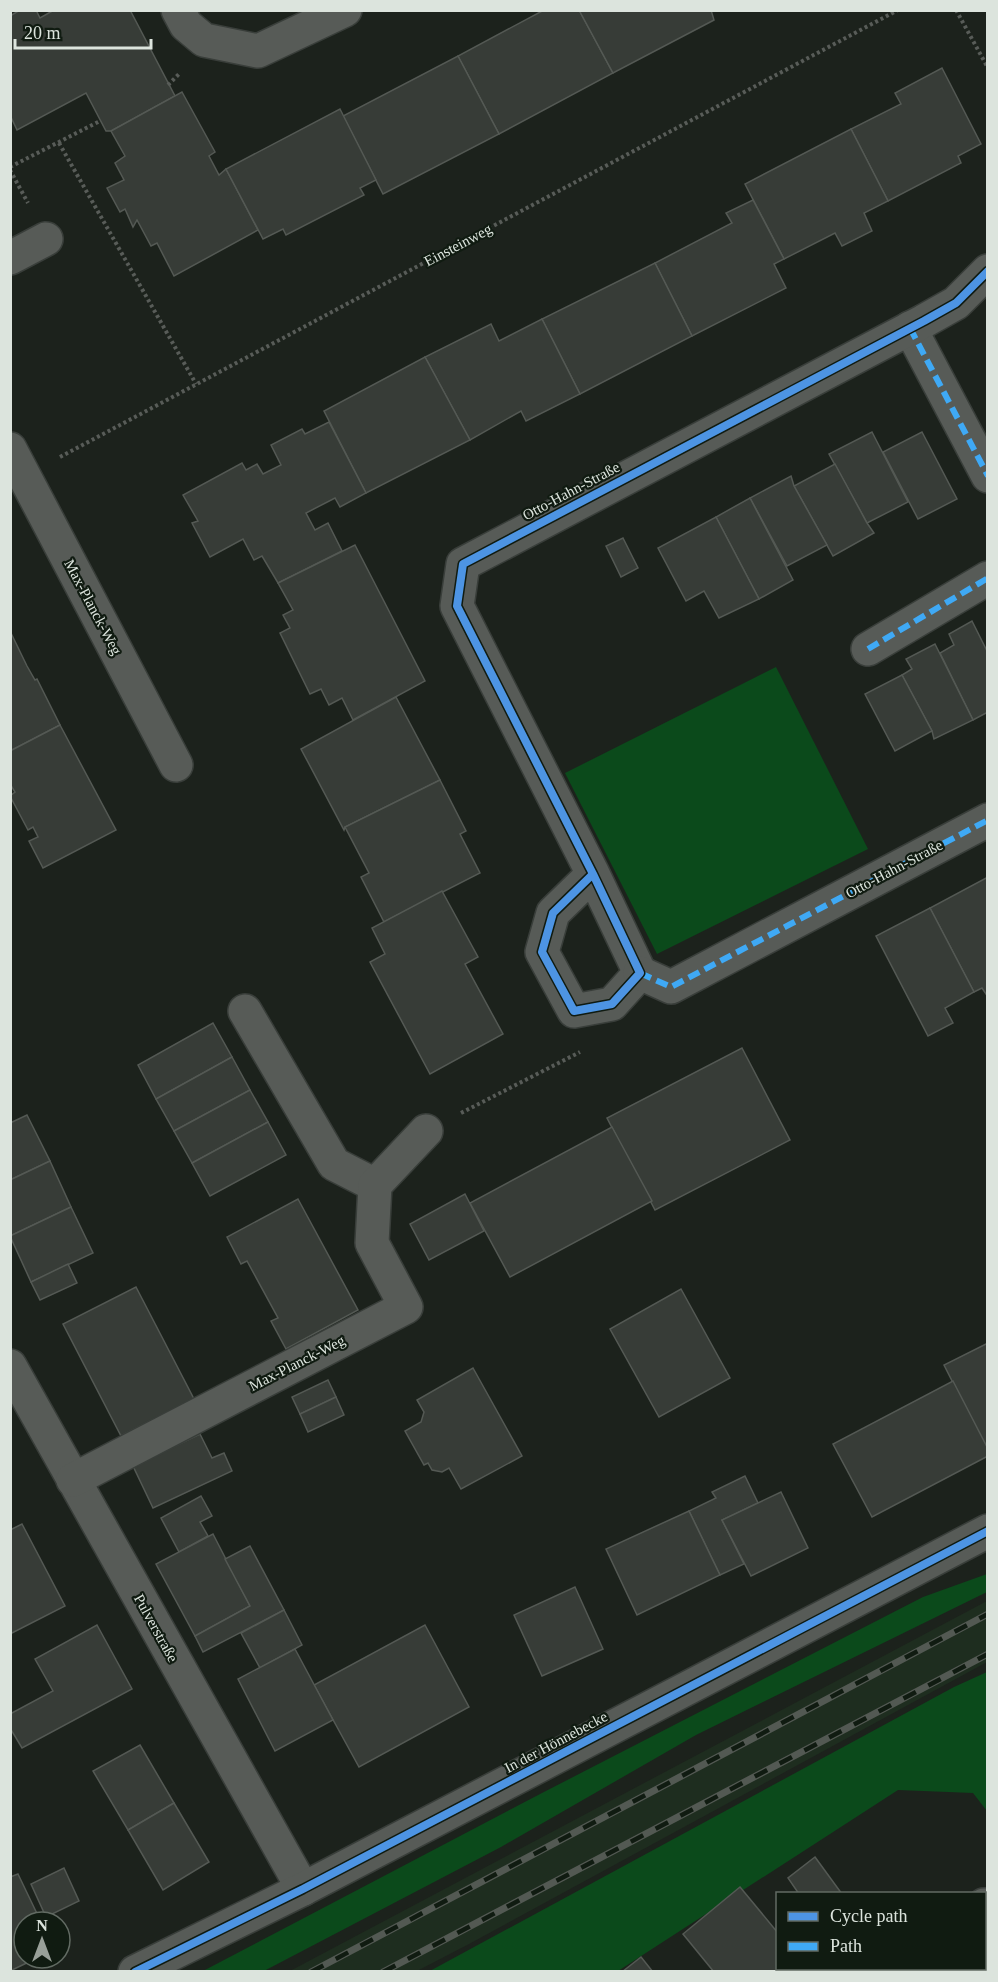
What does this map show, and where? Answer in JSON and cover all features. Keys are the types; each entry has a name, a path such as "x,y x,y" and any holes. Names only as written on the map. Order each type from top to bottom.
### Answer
{"street":[{"path":"178,10 186,25 204,40 258,51 345,10"},
{"path":"10,258 46,238"},
{"name":"Otto-Hahn-Straße","path":"987,272 956,303 462,564 457,606 593,874 640,973 671,987 987,820"},
{"path":"910,328 987,476"},
{"name":"Max-Planck-Weg","path":"18,463 176,765"},
{"path":"868,649 987,578"},
{"path":"593,874 553,913 542,952 574,1011 612,1004 640,973"},
{"path":"245,1011 334,1164 375,1185 426,1131"},
{"name":"Max-Planck-Weg","path":"73,1480 406,1307 372,1243 375,1185"},
{"name":"Pulverstraße","path":"10,1366 303,1889"},
{"name":"In der Hönnebecke","path":"135,1971 303,1889 987,1531"}],"path":[{"path":"956,10 987,68"},
{"path":"10,167 100,121"},
{"path":"60,143 196,384"},
{"path":"426,1131 582,1052"}],"shaded area":[{"path":"987,1601 987,1662 469,1944 417,1971 290,1971"}],"green space":[{"path":"776,667 868,849 657,954 565,773"},
{"path":"987,1574 987,1592 696,1735 501,1847 264,1971 203,1971 923,1597"},
{"path":"987,1672 987,1811 973,1793 898,1790 618,1971 428,1972 954,1687"}],"building":[{"path":"20,10 36,10 40,18 54,10 130,10 175,96 111,131 106,131 86,93 17,130 10,115 10,16"},
{"path":"544,10 579,10 613,73 499,134 458,56"},
{"path":"579,10 711,10 714,20 613,73"},
{"path":"458,56 499,134 383,194 343,116"},
{"path":"942,68 981,144 958,156 961,163 888,201 851,129 901,104 895,93"},
{"path":"182,92 215,152 209,156 219,175 226,169 258,230 174,276 157,243 151,246 137,220 133,227 125,209 120,212 107,188 124,180 115,163 125,156 111,131"},
{"path":"340,109 376,180 360,188 364,195 286,235 283,229 263,239 226,169"},
{"path":"851,129 888,201 864,213 872,231 842,246 835,233 784,259 745,184"},
{"path":"753,200 784,259 774,264 786,288 692,336 655,263 732,223 726,213"},
{"path":"655,263 692,336 580,394 542,319"},
{"path":"542,319 580,394 526,421 521,411 470,440 425,357 491,324 499,341"},
{"path":"425,357 470,440 366,493 324,411"},
{"path":"329,422 366,493 340,507 335,498 306,513 315,530 328,523 342,551 278,583 262,556 254,560 243,539 210,557 192,523 198,521 183,495 242,463 246,470 257,464 263,474 281,465 271,445 302,429 305,434"},
{"path":"872,432 908,502 867,523 829,454"},
{"path":"922,432 957,499 918,519 883,452"},
{"path":"835,464 874,533 833,556 794,486"},
{"path":"791,476 794,486 827,545 787,566 750,498"},
{"path":"750,498 793,580 759,599 716,517"},
{"path":"716,517 759,599 719,618 704,591 686,601 658,548"},
{"path":"623,538 638,568 621,577 606,546"},
{"path":"355,545 425,681 353,720 342,698 329,705 321,689 310,694 280,633 290,628 283,615 293,610 278,583"},
{"path":"972,621 988,653 988,712 973,720 940,653 954,645 949,634"},
{"path":"10,631 60,725 10,751"},
{"path":"935,644 973,720 934,739 902,675 912,669 906,659"},
{"path":"902,675 932,731 895,751 865,694"},
{"path":"396,697 440,780 345,827 344,830 301,749"},
{"path":"60,725 116,830 43,868 29,841 38,837 33,827 28,830 10,796 15,792 10,784 10,751"},
{"path":"440,780 466,831 460,834 480,873 384,922 361,877 369,873 345,827"},
{"path":"988,877 988,997 982,988 974,992 930,908"},
{"path":"442,891 478,957 465,964 503,1034 430,1074 370,962 385,954 372,928"},
{"path":"930,908 974,992 945,1008 953,1023 928,1036 876,936"},
{"path":"213,1023 232,1057 156,1099 138,1065"},
{"path":"742,1048 790,1140 655,1210 607,1118"},
{"path":"232,1057 250,1090 174,1131 156,1099"},
{"path":"250,1090 268,1122 192,1163 174,1131"},
{"path":"27,1115 50,1161 10,1180 10,1123"},
{"path":"268,1122 286,1155 210,1196 192,1163"},
{"path":"612,1127 652,1201 510,1277 470,1203"},
{"path":"50,1161 71,1207 10,1236 10,1180"},
{"path":"465,1194 484,1231 429,1260 410,1224"},
{"path":"298,1199 358,1310 286,1349 271,1321 278,1318 247,1261 241,1264 227,1237"},
{"path":"71,1207 93,1253 31,1282 10,1236"},
{"path":"68,1264 77,1283 40,1300 31,1282"},
{"path":"136,1287 194,1399 121,1436 63,1324"},
{"path":"681,1289 730,1378 659,1417 610,1329"},
{"path":"988,1343 988,1443 984,1444 944,1365"},
{"path":"473,1368 522,1456 461,1489 449,1468 442,1472 432,1470 428,1463 424,1465 405,1431 421,1422 424,1412 417,1400"},
{"path":"328,1380 336,1397 300,1414 292,1397"},
{"path":"953,1381 988,1449 988,1456 872,1517 833,1444"},
{"path":"336,1397 344,1415 308,1432 300,1414"},
{"path":"200,1434 212,1458 224,1453 232,1471 153,1508 133,1466"},
{"path":"745,1476 758,1503 722,1520 744,1564 720,1575 689,1511 716,1498 712,1492"},
{"path":"781,1492 808,1548 751,1576 722,1520"},
{"path":"201,1496 212,1516 200,1522 208,1536 179,1552 161,1518"},
{"path":"689,1511 720,1575 637,1615 606,1549"},
{"path":"22,1524 65,1606 10,1634 10,1530"},
{"path":"213,1534 250,1606 195,1636 156,1564"},
{"path":"250,1546 284,1610 203,1652 195,1636 250,1606 225,1559"},
{"path":"575,1587 603,1649 542,1676 514,1615"},
{"path":"284,1610 302,1645 260,1668 241,1633"},
{"path":"97,1625 132,1689 22,1748 10,1728 10,1714 53,1691 35,1659"},
{"path":"425,1625 469,1707 359,1767 314,1685"},
{"path":"295,1649 333,1720 275,1751 238,1679"},
{"path":"140,1745 174,1803 128,1830 93,1771"},
{"path":"174,1803 209,1862 163,1890 128,1830"},
{"path":"815,1857 841,1892 798,1892 788,1878"},
{"path":"64,1868 79,1901 60,1910 43,1910 31,1884"},
{"path":"18,1874 35,1910 12,1910 12,1970 10,1971 10,1877"},
{"path":"740,1887 776,1931 776,1970 797,1970 795,1972 714,1972 683,1934"},
{"path":"641,1957 653,1972 622,1972"},
{"path":"946,1970 947,1972 907,1972"}],"railway":[{"path":"311,1972 988,1614"},
{"path":"383,1972 988,1654"}],"marked path":[{"path":"910,328 988,476"},
{"path":"868,649 988,578"},
{"path":"640,973 671,987 988,820"}],"cycle path":[{"path":"593,874 553,913 542,952 574,1011 612,1004 640,973 593,874 457,606 463,564 924,321 956,303 988,271"},
{"path":"135,1972 303,1889 988,1531"}]}
